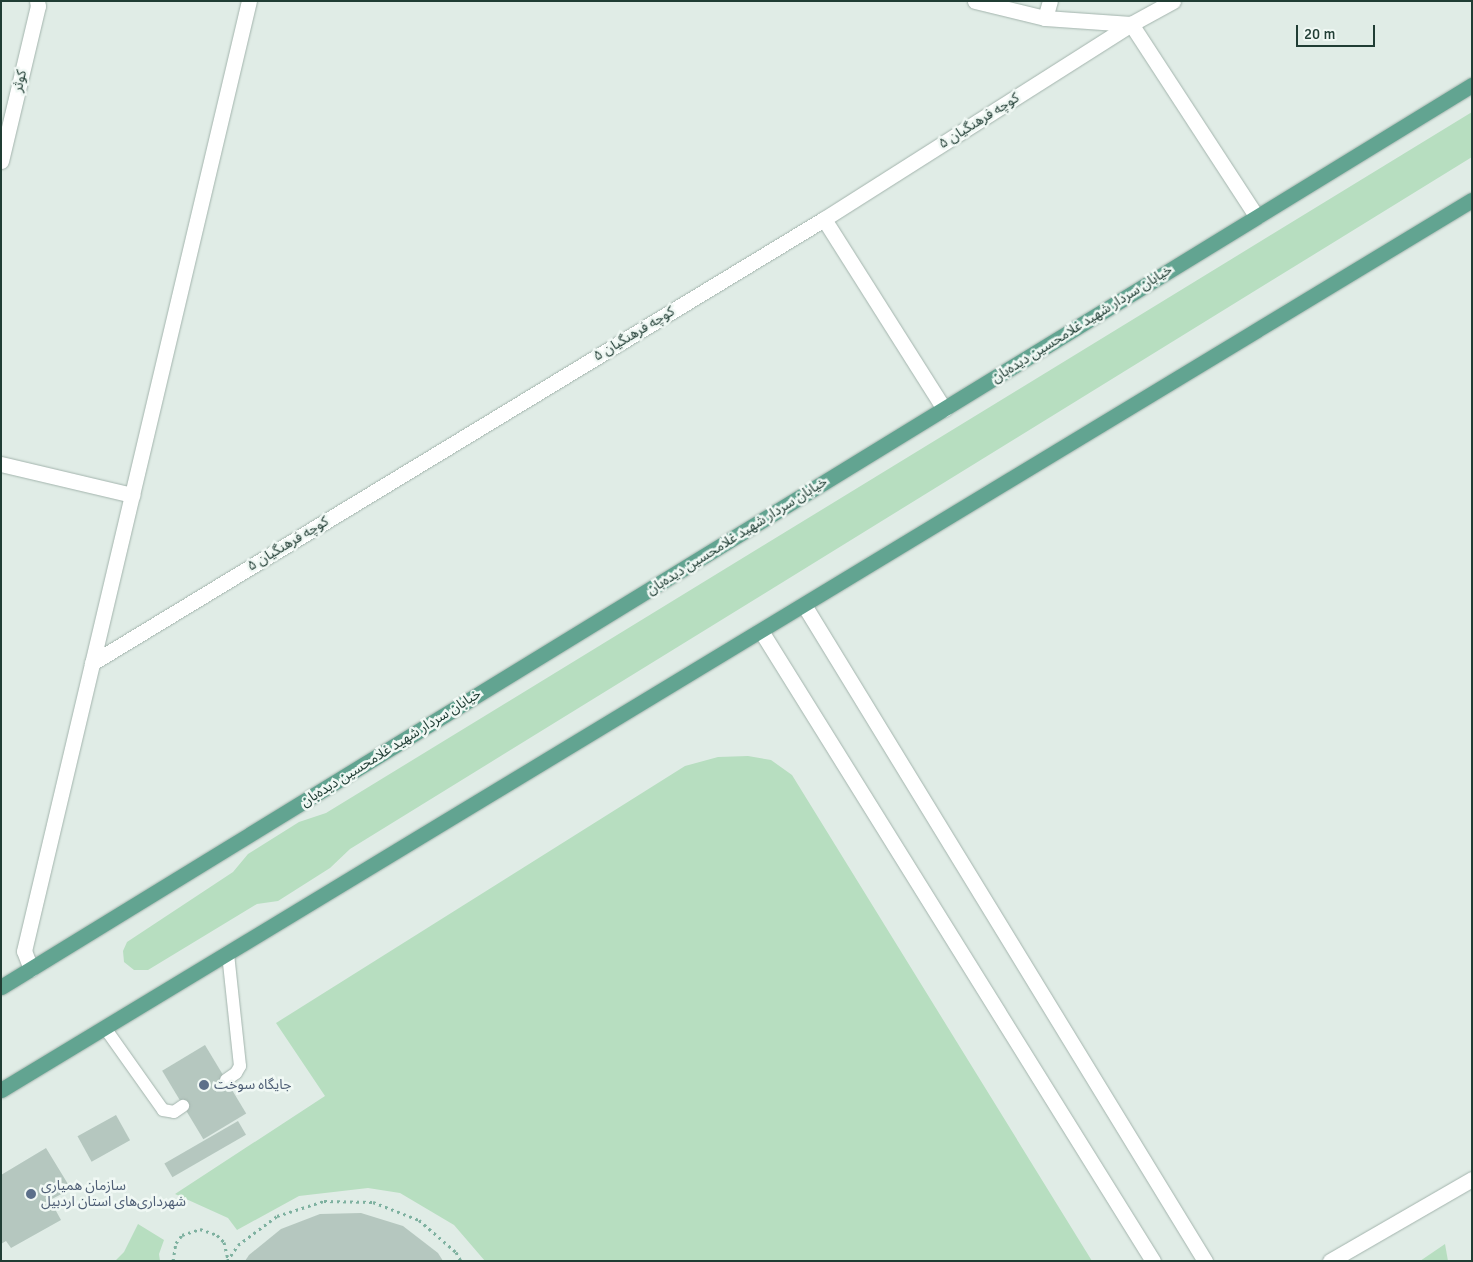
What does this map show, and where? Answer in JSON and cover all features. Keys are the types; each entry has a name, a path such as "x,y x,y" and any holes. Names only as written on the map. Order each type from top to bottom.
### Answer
{"main road":[{"name":"خیابان سردار شهید غلامحسین دیده‌بان","path":"1,987 1472,85"},
{"path":"1,1090 1472,200"}],"street":[{"name":"کوثر","path":"1,160 38,6 37,1"},
{"path":"31,969 24,951 248,1"},
{"path":"975,1 1045,18 1131,24 1257,217"},
{"path":"1045,18 1050,1"},
{"name":"کوچه فرهنگیان ۵","path":"92,663 824,219 1131,24 1174,1"},
{"path":"824,219 944,409"},
{"path":"1,464 132,495"},
{"path":"804,605 1205,1261"},
{"path":"761,630 1154,1261"},
{"path":"1330,1261 1472,1179"}],"lane":[{"path":"226,1080 236,1073 240,1066 228,954"},
{"path":"105,1028 163,1110 174,1112 183,1106"}],"path":[{"path":"227,1260 238,1245 277,1216 324,1201 373,1202 419,1220 456,1252 462,1261"},
{"path":"173,1261 176,1242 182,1235 200,1229 217,1234 224,1242 227,1260"}],"green space":[{"path":"1472,112 1472,157 350,849 330,868 278,901 257,904 148,970 134,970 124,962 123,951 127,942 233,872 248,854 299,822 326,813"},
{"path":"748,756 771,760 792,775 1092,1261 485,1261 454,1225 400,1193 368,1188 299,1196 237,1230 228,1218 175,1194 325,1096 276,1023 685,766 718,757"},
{"path":"138,1224 164,1240 159,1254 160,1261 115,1261 124,1252"},
{"path":"1445,1244 1448,1261 1420,1261"}],"building":[{"path":"205,1045 246,1114 203,1139 162,1071"},
{"path":"116,1115 130,1140 92,1162 78,1136"},
{"path":"238,1121 246,1135 172,1177 164,1164"},
{"name":"سازمان همیاری شهرداری‌های استان اردبیل","path":"46,1148 71,1189 50,1200 61,1220 11,1248 6,1241 1,1244 1,1175"},
{"path":"361,1213 403,1226 438,1253 443,1261 245,1261 249,1255 281,1229 320,1214"}],"place":[{"name":"جایگاه سوخت","path":"204,1085"},
{"name":"سازمان همیاری شهرداری‌های استان اردبیل","path":"31,1194"}]}
